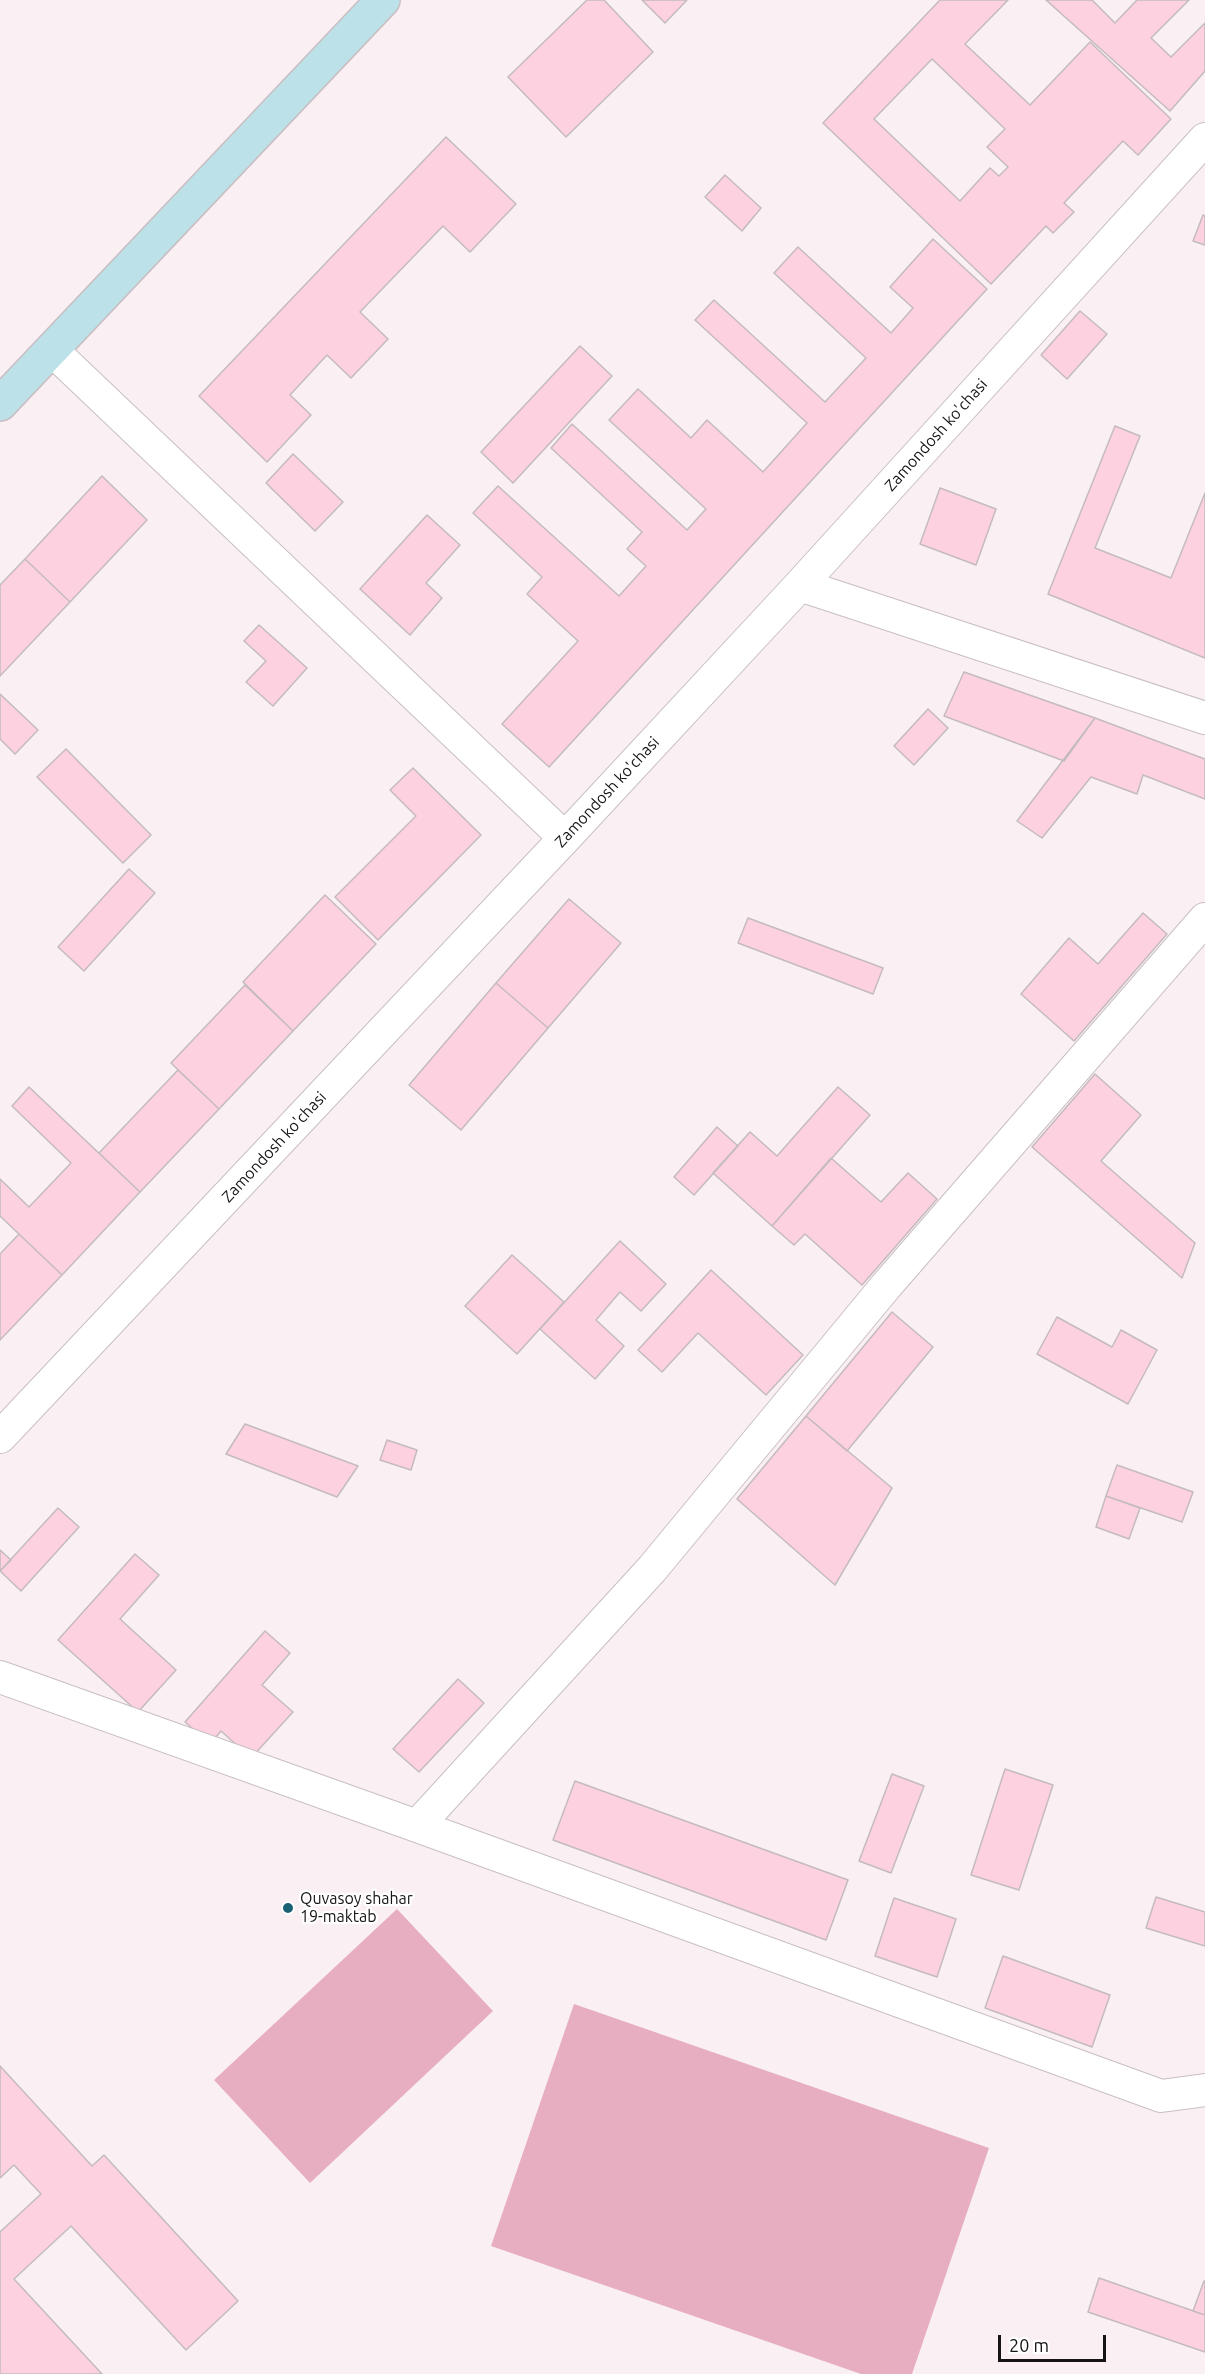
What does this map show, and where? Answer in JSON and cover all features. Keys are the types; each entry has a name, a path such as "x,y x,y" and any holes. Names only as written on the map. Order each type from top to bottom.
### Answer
{"main road":[{"path":"0,404 383,0"}],"street":[{"name":"Zamondosh ko'chasi","path":"0,1437 565,838 1199,154"},
{"path":"52,350 565,838"},
{"path":"800,585 1205,718"},
{"path":"417,1826 652,1569 886,1286 1205,919"},
{"path":"0,1677 1161,2096 1205,2090"}],"shaded area":[{"path":"397,1909 493,2011 310,2183 214,2080"},
{"path":"574,2004 989,2148 912,2374 861,2374 491,2246"}],"building":[{"path":"587,0 604,0 653,52 566,137 508,77"},
{"path":"642,0 687,0 665,23"},
{"path":"940,0 1008,0 965,44 1030,105 1090,42 1171,119 1138,155 1123,141 1064,203 1074,212 1053,233 1046,226 991,284 823,123","holes":["932,59 1005,129 987,147 1008,167 999,176 990,168 960,201 874,119"]},
{"path":"1046,0 1092,0 1115,23 1137,0 1189,0 1151,38 1171,57 1205,23 1205,71 1170,111"},
{"path":"446,137 516,204 470,252 443,226 360,312 388,339 351,378 327,355 290,395 311,415 267,462 199,396"},
{"path":"725,175 761,208 742,231 705,197"},
{"path":"1203,215 1205,216 1205,245 1193,241"},
{"path":"933,239 987,289 549,767 502,724 578,641 527,594 542,577 473,513 498,486 619,596 646,566 627,549 642,532 551,448 572,424 687,530 706,509 609,420 638,389 691,438 707,420 763,472 807,423 695,320 714,300 825,402 866,358 774,273 798,247 891,333 913,308 890,287"},
{"path":"1080,311 1107,334 1067,379 1041,355"},
{"path":"580,346 612,376 513,483 481,452"},
{"path":"1115,426 1140,436 1095,548 1171,578 1205,493 1205,658 1048,594"},
{"path":"293,454 343,502 315,531 266,483"},
{"path":"102,476 147,520 70,602 25,559"},
{"path":"940,488 996,509 976,565 920,544"},
{"path":"427,515 460,545 426,583 442,598 410,635 360,589"},
{"path":"25,559 70,602 0,676 0,585"},
{"path":"259,625 307,668 273,706 246,682 266,661 244,641"},
{"path":"964,672 1095,718 1064,761 944,716"},
{"path":"0,694 38,730 15,754 0,739"},
{"path":"928,709 948,728 914,765 894,746"},
{"path":"1095,718 1205,759 1205,799 1143,775 1137,794 1091,777 1042,838 1017,821"},
{"path":"66,749 151,835 123,863 37,777"},
{"path":"413,768 481,835 378,940 335,897 416,816 390,790"},
{"path":"129,869 155,893 84,971 58,947"},
{"path":"325,895 376,944 293,1031 243,982"},
{"path":"569,899 621,943 548,1028 496,983"},
{"path":"1143,913 1167,934 1074,1041 1021,994 1069,938 1098,964"},
{"path":"748,918 883,968 873,994 738,943"},
{"path":"496,983 548,1028 461,1130 409,1085"},
{"path":"245,985 293,1031 219,1109 171,1063"},
{"path":"178,1070 219,1109 140,1192 99,1153"},
{"path":"1095,1074 1141,1115 1101,1161 1195,1243 1182,1278 1032,1147"},
{"path":"29,1087 140,1192 62,1275 0,1216 0,1179 29,1207 71,1163 12,1106"},
{"path":"838,1087 870,1115 772,1226 713,1173 750,1132 777,1156"},
{"path":"717,1127 738,1146 694,1195 674,1177"},
{"path":"831,1158 881,1202 908,1173 937,1199 862,1285 805,1234 794,1245 772,1226"},
{"path":"19,1234 62,1275 0,1340 0,1254"},
{"path":"620,1241 666,1284 641,1311 620,1292 596,1320 624,1346 595,1379 540,1329"},
{"path":"512,1255 564,1302 517,1354 465,1306"},
{"path":"711,1270 803,1355 766,1395 698,1333 662,1372 638,1350"},
{"path":"892,1312 933,1347 847,1451 806,1416"},
{"path":"1057,1317 1112,1347 1121,1330 1157,1350 1128,1404 1037,1354"},
{"path":"806,1416 892,1488 835,1585 737,1499"},
{"path":"245,1424 358,1466 337,1497 226,1454"},
{"path":"387,1440 417,1450 411,1470 380,1460"},
{"path":"1117,1465 1193,1492 1182,1522 1106,1496"},
{"path":"1106,1496 1140,1508 1129,1539 1096,1527"},
{"path":"58,1508 79,1527 21,1591 0,1571"},
{"path":"0,1550 11,1560 0,1571"},
{"path":"135,1554 159,1575 120,1619 176,1670 138,1712 58,1640"},
{"path":"265,1631 290,1653 262,1685 293,1712 251,1758 221,1731 210,1744 185,1722"},
{"path":"458,1679 484,1703 419,1772 393,1749"},
{"path":"1005,1769 1053,1785 1019,1890 971,1875"},
{"path":"892,1774 924,1786 891,1873 859,1861"},
{"path":"575,1781 848,1880 826,1940 553,1840"},
{"path":"1156,1897 1205,1912 1205,1946 1146,1928"},
{"path":"894,1898 956,1919 937,1977 875,1956"},
{"path":"1003,1956 1110,1995 1092,2047 985,2008"},
{"path":"0,2066 92,2166 104,2155 238,2301 186,2350 71,2226 14,2279 102,2374 0,2374 0,2232 41,2194 14,2165 0,2178"},
{"path":"1099,2278 1205,2315 1205,2352 1088,2312"},
{"path":"1205,2281 1205,2315 1193,2311"}],"place":[{"name":"Quvasoy shahar 19-maktab","path":"288,1908"}]}
